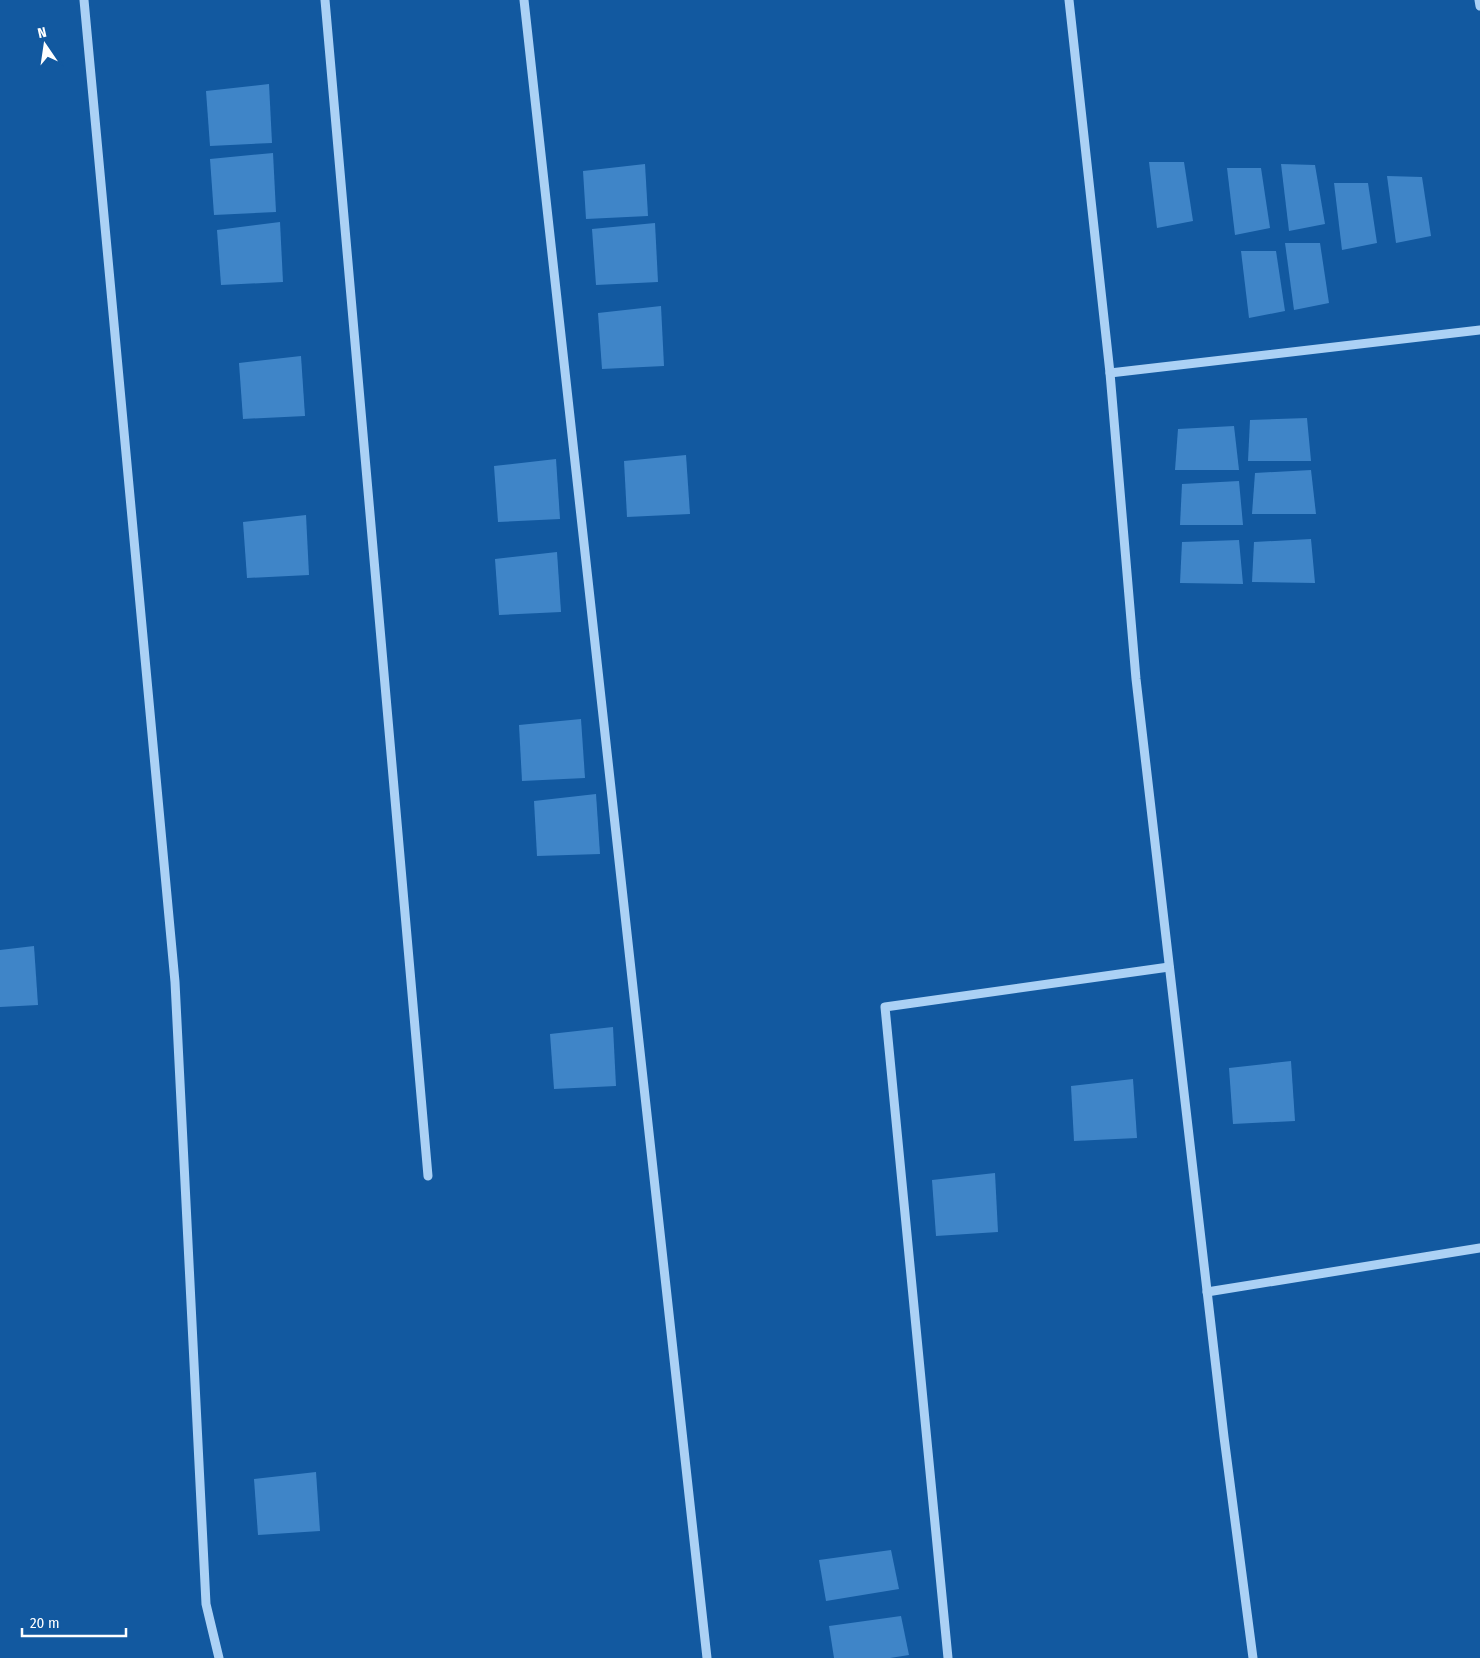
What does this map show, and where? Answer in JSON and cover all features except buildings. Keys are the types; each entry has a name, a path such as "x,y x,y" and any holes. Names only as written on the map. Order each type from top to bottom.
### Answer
{"street":[{"path":"84,0 175,982 206,1604 220,1658"},
{"path":"324,0 428,1176"},
{"path":"524,0 707,1658"},
{"path":"1069,0 1110,373 1136,679 1207,1292 1253,1658"},
{"path":"1479,0 1480,6"},
{"path":"1110,373 1480,330"},
{"path":"948,1658 885,1007 1169,967"},
{"path":"1207,1292 1480,1248"}]}
